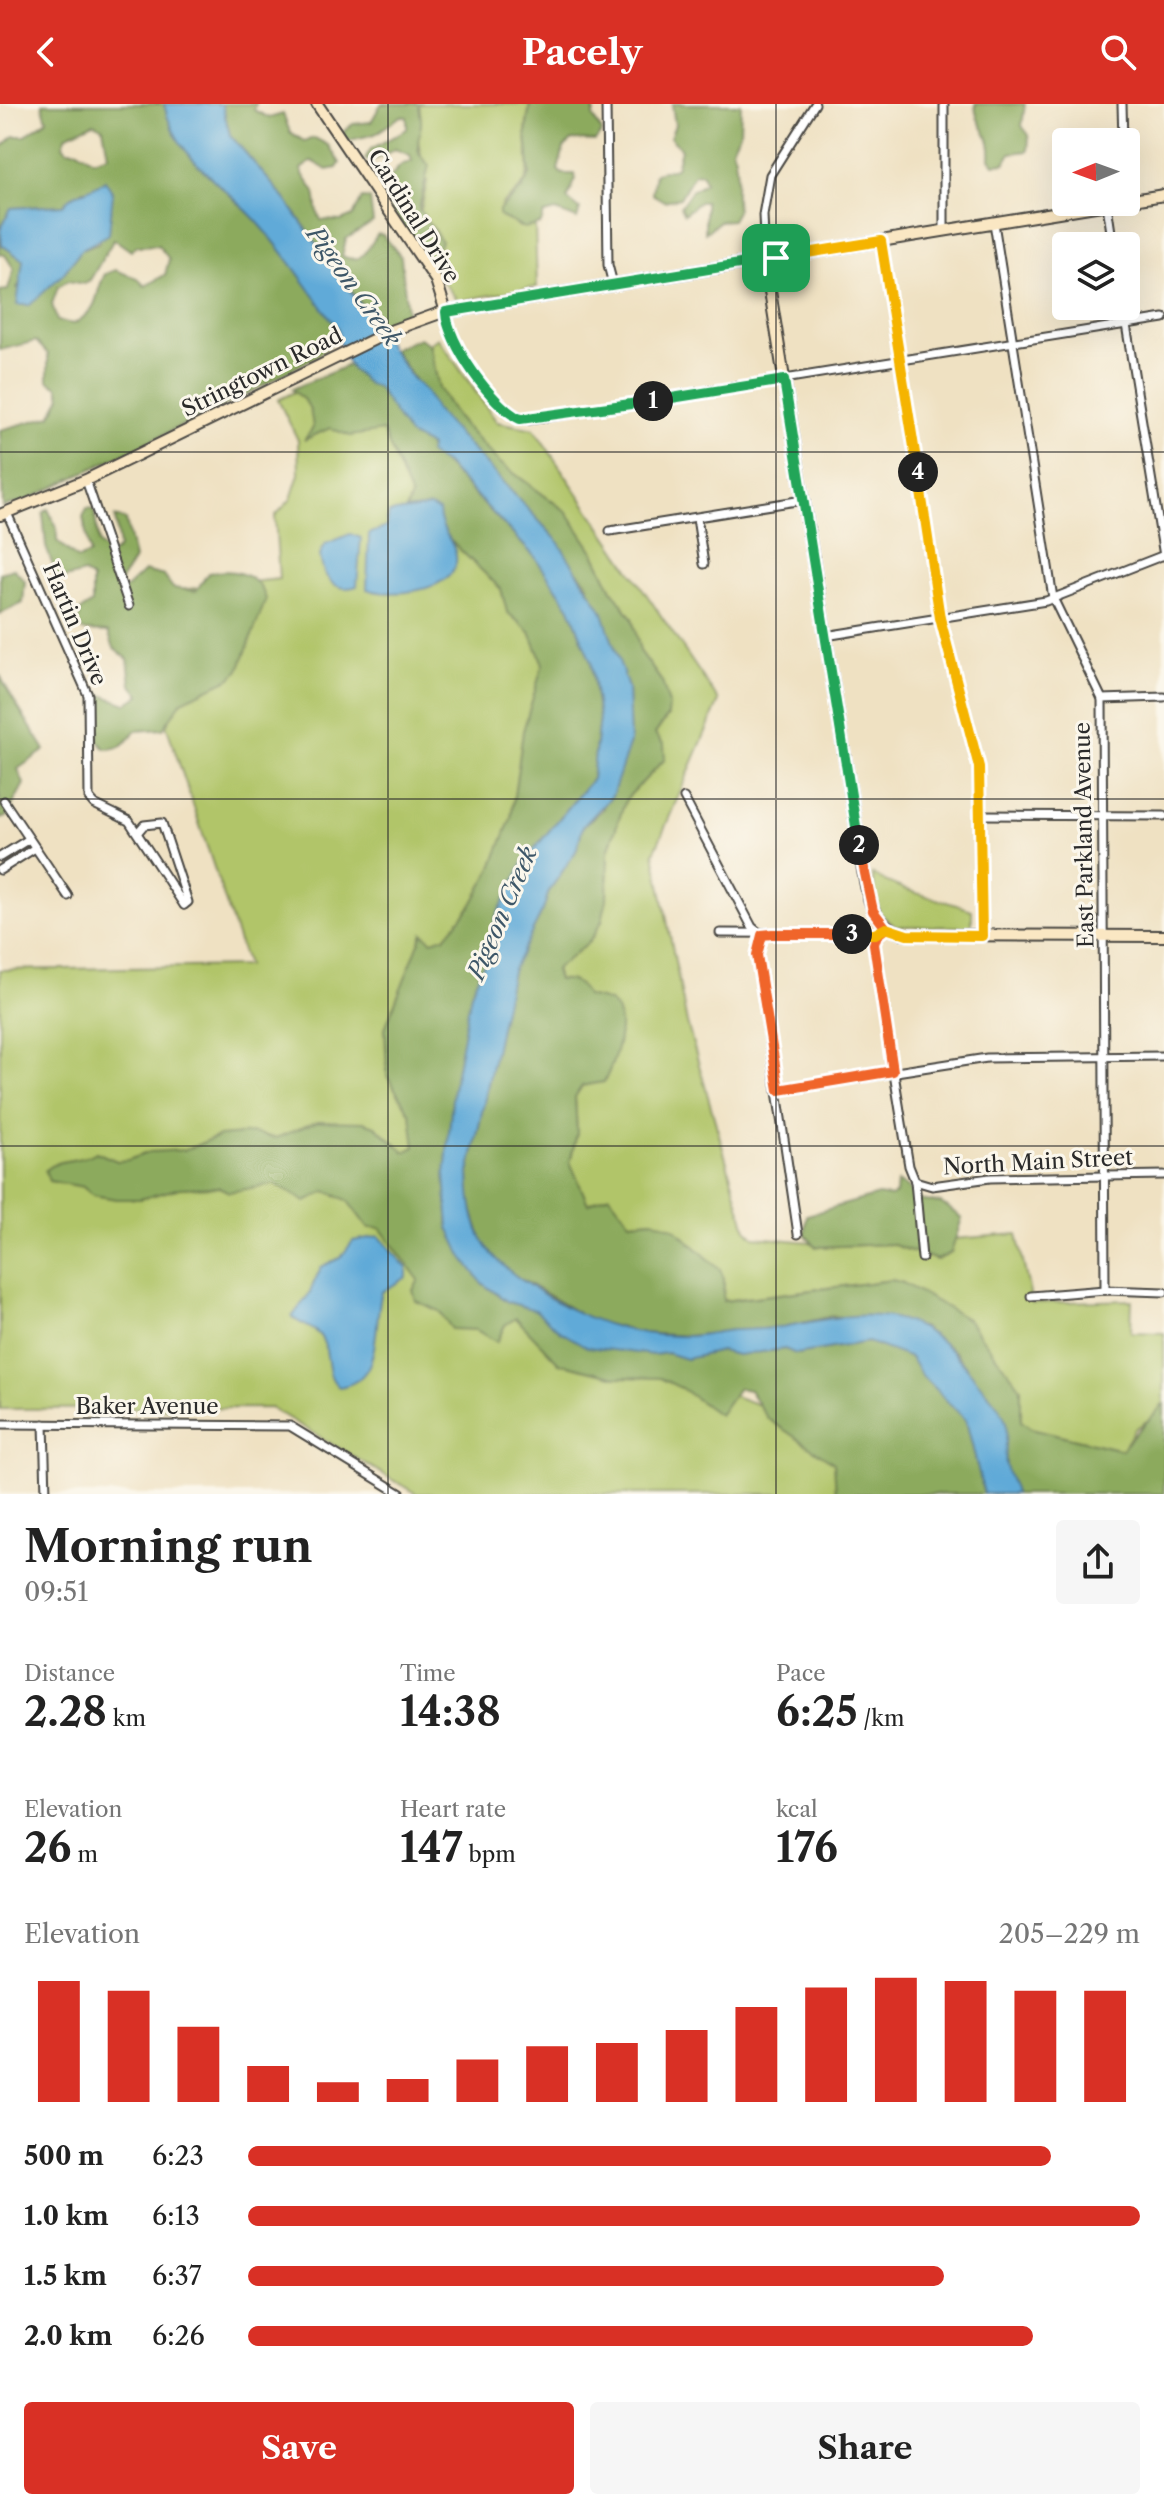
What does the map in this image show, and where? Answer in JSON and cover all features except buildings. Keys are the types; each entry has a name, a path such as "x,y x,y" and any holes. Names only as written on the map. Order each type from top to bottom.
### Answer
{"main road":[{"name":"Cardinal Drive","path":"317,104 436,280 446,312"},
{"path":"1140,199 1164,195"},
{"name":"Stringtown Road","path":"4,514 86,480 385,334 446,312 1052,214"},
{"path":"765,260 867,888 883,930 907,935 1164,936"}],"street":[{"path":"606,104 608,265 613,284"},
{"path":"765,260 763,215 770,175 815,104"},
{"path":"944,104 944,231"},
{"path":"1122,104 1123,128"},
{"name":"East Parkland Avenue","path":"994,223 1053,598 1102,699 1105,1290"},
{"path":"881,241 940,618 979,767 982,936"},
{"name":"Cardinal Drive","path":"446,312 449,334 498,404 509,414 529,420 784,380"},
{"path":"784,380 1164,318"},
{"path":"825,636 1053,598 1164,556 1125,320"},
{"path":"86,480 129,606"},
{"path":"610,531 803,500"},
{"name":"Hartin Drive","path":"4,514 88,695 89,798 99,807 122,816 138,832 184,905 188,902 162,823 144,825 138,832"},
{"path":"697,518 704,564"},
{"path":"1102,699 1164,697"},
{"path":"684,798 752,927 762,935"},
{"path":"4,801 68,896"},
{"path":"981,815 1164,816"},
{"path":"0,857 29,839"},
{"path":"0,870 35,848"},
{"path":"720,933 762,935 883,930"},
{"path":"883,930 874,944 909,1166 915,1181 922,1258"},
{"path":"762,935 757,955 798,1234"},
{"path":"779,1090 987,1058 1164,1056"},
{"name":"North Main Street","path":"915,1181 932,1186 990,1178 1164,1175"},
{"path":"1031,1296 1105,1290 1164,1292"},
{"name":"Baker Avenue","path":"0,1424 275,1424 293,1427 401,1494"},
{"path":"44,1424 46,1494"}],"green space":[{"path":"42,104 164,104 170,123 190,155 270,235 341,334 318,355 244,396 25,501 3,507 0,430 51,416 61,397 58,387 48,381 48,354 36,341 0,350 0,291 8,290 14,269 5,255 0,254 0,233 2,245 23,260 24,277 17,288 63,274 82,249 100,242 94,189 83,190 63,205 11,208 0,230 0,149 14,136 26,136 47,120","holes":["94,123 103,128 108,155 93,160 78,150 67,150 63,145 67,135","114,239 131,251 136,246 158,245 169,259 165,275 145,286 137,278 115,270 105,274 89,312 74,324 57,321 52,304 58,287 68,281 85,284 90,280"]},
{"path":"222,104 256,104 254,110 269,118 283,114 290,132 304,141 315,138 328,145 340,163 337,168 327,170 312,161 301,169 315,193 319,216 321,220 341,221 353,216 362,198 370,199 373,222 346,239 342,256 360,257 378,234 383,235 401,257 407,312 377,326 285,199 230,135"},
{"path":"381,104 419,104 418,150 429,165 419,209 441,241 434,261 428,262 375,185 375,173 381,171 390,177 401,165 412,161 410,155 395,149 370,162 365,159 371,149 407,129 407,117 401,116 375,134 347,141 343,137 344,131 353,124 371,122"},
{"path":"419,104 530,104 526,133 528,175 520,188 502,204 519,227 535,225 537,287 458,301 428,262 436,231 420,214 427,182 417,136 421,125"},
{"path":"530,104 595,104 593,117 602,132 595,141 572,140 564,148 558,170 562,174 574,174 576,179 567,199 580,209 577,219 556,211 544,214 541,224 524,228 499,216 499,210 521,190 530,175 526,134"},
{"path":"672,104 741,104 740,133 732,148 736,165 737,211 732,220 720,221 705,233 705,202 699,202 684,214 680,207 692,190 705,183 702,173 694,174 680,198 664,201 652,194 655,173 676,168 681,149 670,137 675,125"},
{"path":"975,104 1025,104 1022,126 1029,135 1028,151 1011,153 1005,163 994,164"},
{"path":"419,338 429,344 439,388 457,418 500,463 567,512 594,553 612,590 632,618 640,651 662,682 669,704 668,715 655,734 664,745 665,759 626,799 608,851 607,899 602,921 590,941 555,970 558,980 575,982 586,996 611,1003 620,1019 618,1042 604,1082 582,1086 575,1097 577,1133 570,1162 588,1204 609,1195 630,1222 653,1220 674,1228 720,1269 724,1279 723,1301 892,1280 903,1283 967,1319 1021,1388 1021,1421 1031,1428 1122,1450 1164,1403 1164,1494 1015,1494 1006,1469 1004,1417 955,1352 922,1327 833,1316 784,1327 687,1336 642,1333 590,1320 504,1269 483,1244 470,1203 469,1173 512,970 543,910 549,891 576,851 583,826 602,810 630,742 628,688 586,581 565,558 557,540 436,411 393,349"},
{"path":"438,338 497,422 534,429 719,701 654,853 687,1023 746,1229 754,1237 810,1242 817,1247 891,1244 937,1260 951,1253 954,1239 1017,1234 1032,1303 1132,1300 1131,1332 1164,1333 1164,1403 1154,1416 1135,1429 1122,1450 1030,1428 1021,1421 1021,1388 903,1283 892,1280 722,1301 724,1279 653,1220 630,1222 588,1205 570,1162 577,1133 575,1096 582,1086 586,996 558,980 555,969 590,941 607,899 608,851 626,799 665,759 655,734 668,716 662,682 640,651 632,618 566,512 500,463 457,418 439,388 429,344"},
{"path":"349,365 368,384 377,387 437,456 535,557 570,608 591,662 599,718 592,779 525,860 495,919 485,961 471,993 445,1175 449,1228 482,1283 508,1302 535,1309 561,1332 653,1355 667,1353 686,1359 721,1351 737,1355 785,1349 796,1354 868,1342 911,1357 921,1375 966,1420 984,1494 836,1494 834,1463 768,1419 749,1390 738,1388 719,1415 681,1388 660,1378 616,1377 559,1363 516,1318 505,1325 497,1342 476,1330 452,1329 439,1311 416,1301 413,1290 419,1280 380,1228 368,1228 347,1200 326,1191 306,1202 275,1184 229,1192 219,1187 180,1188 140,1199 116,1199 93,1195 84,1187 49,1181 45,1170 51,1166 96,1152 117,1161 128,1160 150,1152 185,1150 219,1136 253,1133 276,1138 318,1121 364,1122 375,1126 405,1152 415,1147 411,1115 387,1076 385,1028 423,933 432,941 445,937 471,906 491,870 511,818 523,731 543,664 530,632 507,612 501,589 451,541 430,507 406,510 411,497 383,431 350,436 330,428 304,440 313,428 311,413 305,401 292,389"},
{"path":"346,366 554,646 488,1309 819,1426 871,1494 417,1494 271,1408 0,1409 0,970 247,966 123,596 279,579 275,516 291,499 299,474 298,440 278,400"},
{"path":"87,508 94,509 99,544 110,555 119,548 115,517 126,520 134,559 119,584 125,589 144,571 164,576 173,588 196,591 208,573 226,571 251,578 266,599 239,670 231,678 182,701 163,729 135,731 123,744 111,749 105,749 98,740 97,693 126,704 140,695 131,684 128,659 114,648 108,632 83,631 78,624 80,611 92,603 92,579 84,573 62,579 56,574 46,547 43,513 48,509 57,528 57,541 78,559 90,554 83,517"},
{"path":"14,569 25,581 23,603 0,614 0,573"},
{"path":"0,675 45,750 18,769 24,784 6,817 0,819"},
{"path":"872,874 908,890 972,910 972,927 895,926 879,913"},
{"path":"897,1182 908,1188 917,1200 941,1203 962,1218 951,1253 937,1260 891,1244 816,1247 805,1234 807,1215 878,1195 891,1197 896,1194"}],"water":[{"name":"Pigeon Creek","path":"164,104 222,104 230,135 285,199 412,378 426,392 436,411 557,540 602,610 628,688 630,742 612,796 583,826 576,851 549,891 543,910 512,971 469,1173 473,1211 482,1240 501,1264 549,1298 605,1323 644,1333 691,1336 869,1315 913,1324 954,1353 1001,1411 1006,1428 1007,1469 1015,1494 984,1494 966,1420 921,1375 911,1358 868,1342 796,1354 785,1349 737,1355 721,1351 686,1359 667,1353 653,1355 587,1347 561,1332 535,1310 508,1302 482,1283 462,1256 449,1228 445,1175 453,1089 471,993 485,961 495,919 525,860 592,779 599,718 591,662 570,608 535,557 446,464 429,454 430,446 409,435 377,387 368,384 351,368 340,350 338,329 261,226 190,156 170,123"},
{"path":"105,180 113,193 109,234 82,249 63,274 30,305 17,305 23,260 2,245 0,230 11,208 63,205 73,196"},
{"path":"430,507 439,511 442,525 455,550 456,563 452,573 443,581 418,590 389,593 367,589 369,534 386,527 389,513"},
{"path":"350,534 361,538 357,586 349,588 331,581 323,570 320,555 325,544"},
{"path":"379,1236 407,1268 407,1277 382,1292 374,1349 364,1374 354,1383 339,1387 331,1377 322,1339 316,1331 292,1317 309,1294 321,1267 340,1258 353,1241"}],"route":[{"path":"776,258 464,307 446,312 446,324 449,334 498,404 520,419 542,419 784,380 863,870 870,903 876,918 886,928 877,935 874,944 893,1071 779,1090 757,955 762,935 875,934 886,928 907,935 982,936 979,767 940,618 881,241 776,258"}]}
